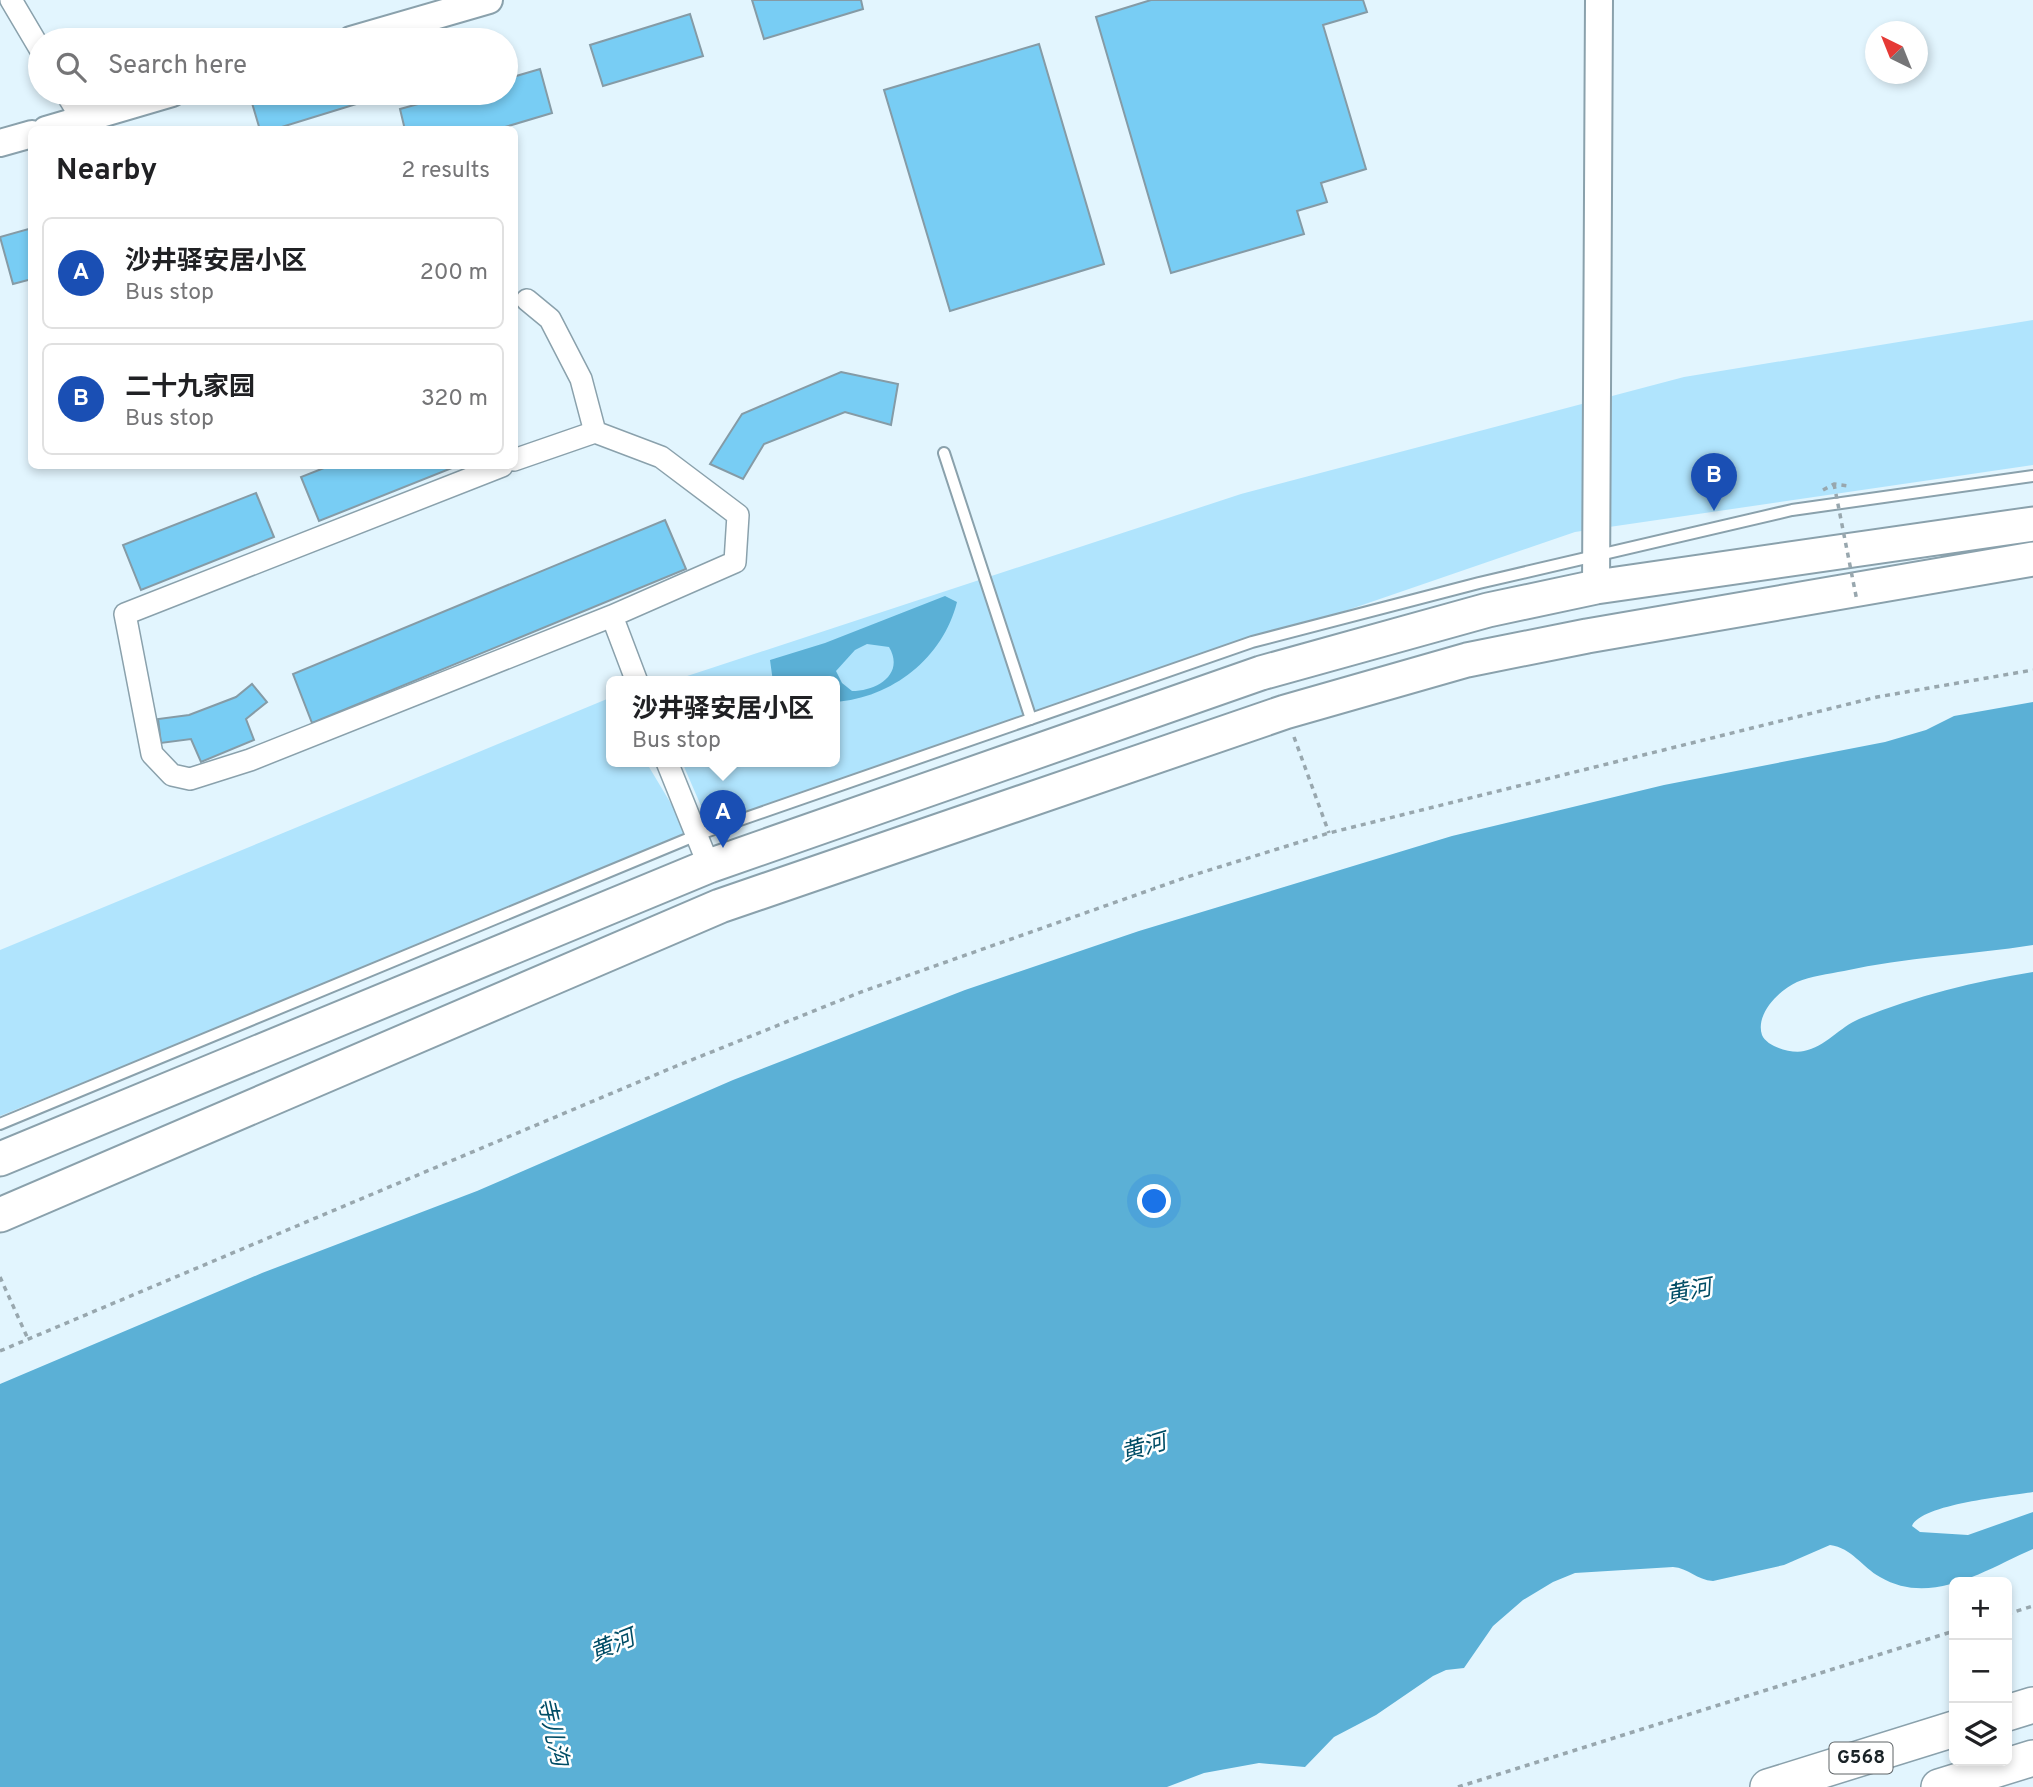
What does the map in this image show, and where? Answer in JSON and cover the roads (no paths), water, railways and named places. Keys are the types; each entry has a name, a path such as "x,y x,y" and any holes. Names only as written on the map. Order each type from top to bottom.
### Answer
{"highway":[{"path":"2012,1711 2033,1705"},
{"name":"G568","path":"1768,1787 1949,1731"},
{"path":"2012,1762 2033,1758"},
{"path":"1939,1787 1989,1766"}],"main road":[{"path":"0,1159 709,866 1261,673 1488,610 1597,572 2033,524"},
{"path":"0,1215 720,905 1285,712 1467,660 1574,638 2033,559"}],"street":[{"path":"11,0 28,29"},
{"path":"392,28 489,0"},
{"path":"1597,572 1599,0"},
{"path":"73,105 82,119"},
{"path":"59,126 130,105"},
{"path":"0,143 28,135"},
{"path":"527,300 550,319 581,379 595,432"},
{"path":"494,469 125,614 152,754 172,775 190,779 250,760 612,616 735,562 738,515 661,457 595,432 518,459"},
{"path":"612,616 634,676"},
{"path":"669,767 709,866"}],"lane":[{"path":"944,453 1031,719"},
{"path":"0,1124 695,836 1252,642 1479,583 1597,572 1792,510 2033,475"}],"water":[{"path":"945,596 957,602 940,641 927,657 912,672 876,693 840,701 840,679 852,691 879,684 891,673 893,657 889,647 867,644 855,650 836,671 838,676 772,676 770,660 825,643"},
{"path":"2033,702 2033,945 1891,962 1808,978 1790,986 1776,997 1765,1011 1761,1027 1762,1035 1774,1046 1804,1051 1819,1045 1859,1019 1901,1004 1967,985 2033,972 2033,1492 1948,1507 1919,1518 1912,1526 1920,1532 1968,1535 2033,1512 2033,1549 1972,1577 1949,1577 1949,1584 1919,1588 1899,1585 1880,1577 1845,1550 1830,1545 1784,1565 1713,1581 1673,1567 1575,1573 1553,1582 1523,1600 1493,1626 1464,1668 1446,1670 1433,1676 1376,1715 1334,1737 1305,1767 1259,1763 1204,1773 1167,1787 0,1787 0,1384 262,1273 477,1191 733,1080 965,990 1139,931 1452,836 1664,785 1885,742 1926,730 1954,716"}],"place":[{"name":"二十九家园","path":"1714,511"},
{"name":"沙井驿安居小区","path":"723,848"}],"water label":[{"name":"黄河","path":"1689,1293"},
{"name":"黄河","path":"1144,1449"},
{"name":"黄河","path":"613,1647"},
{"name":"寺儿沟","path":"551,1732"}]}
